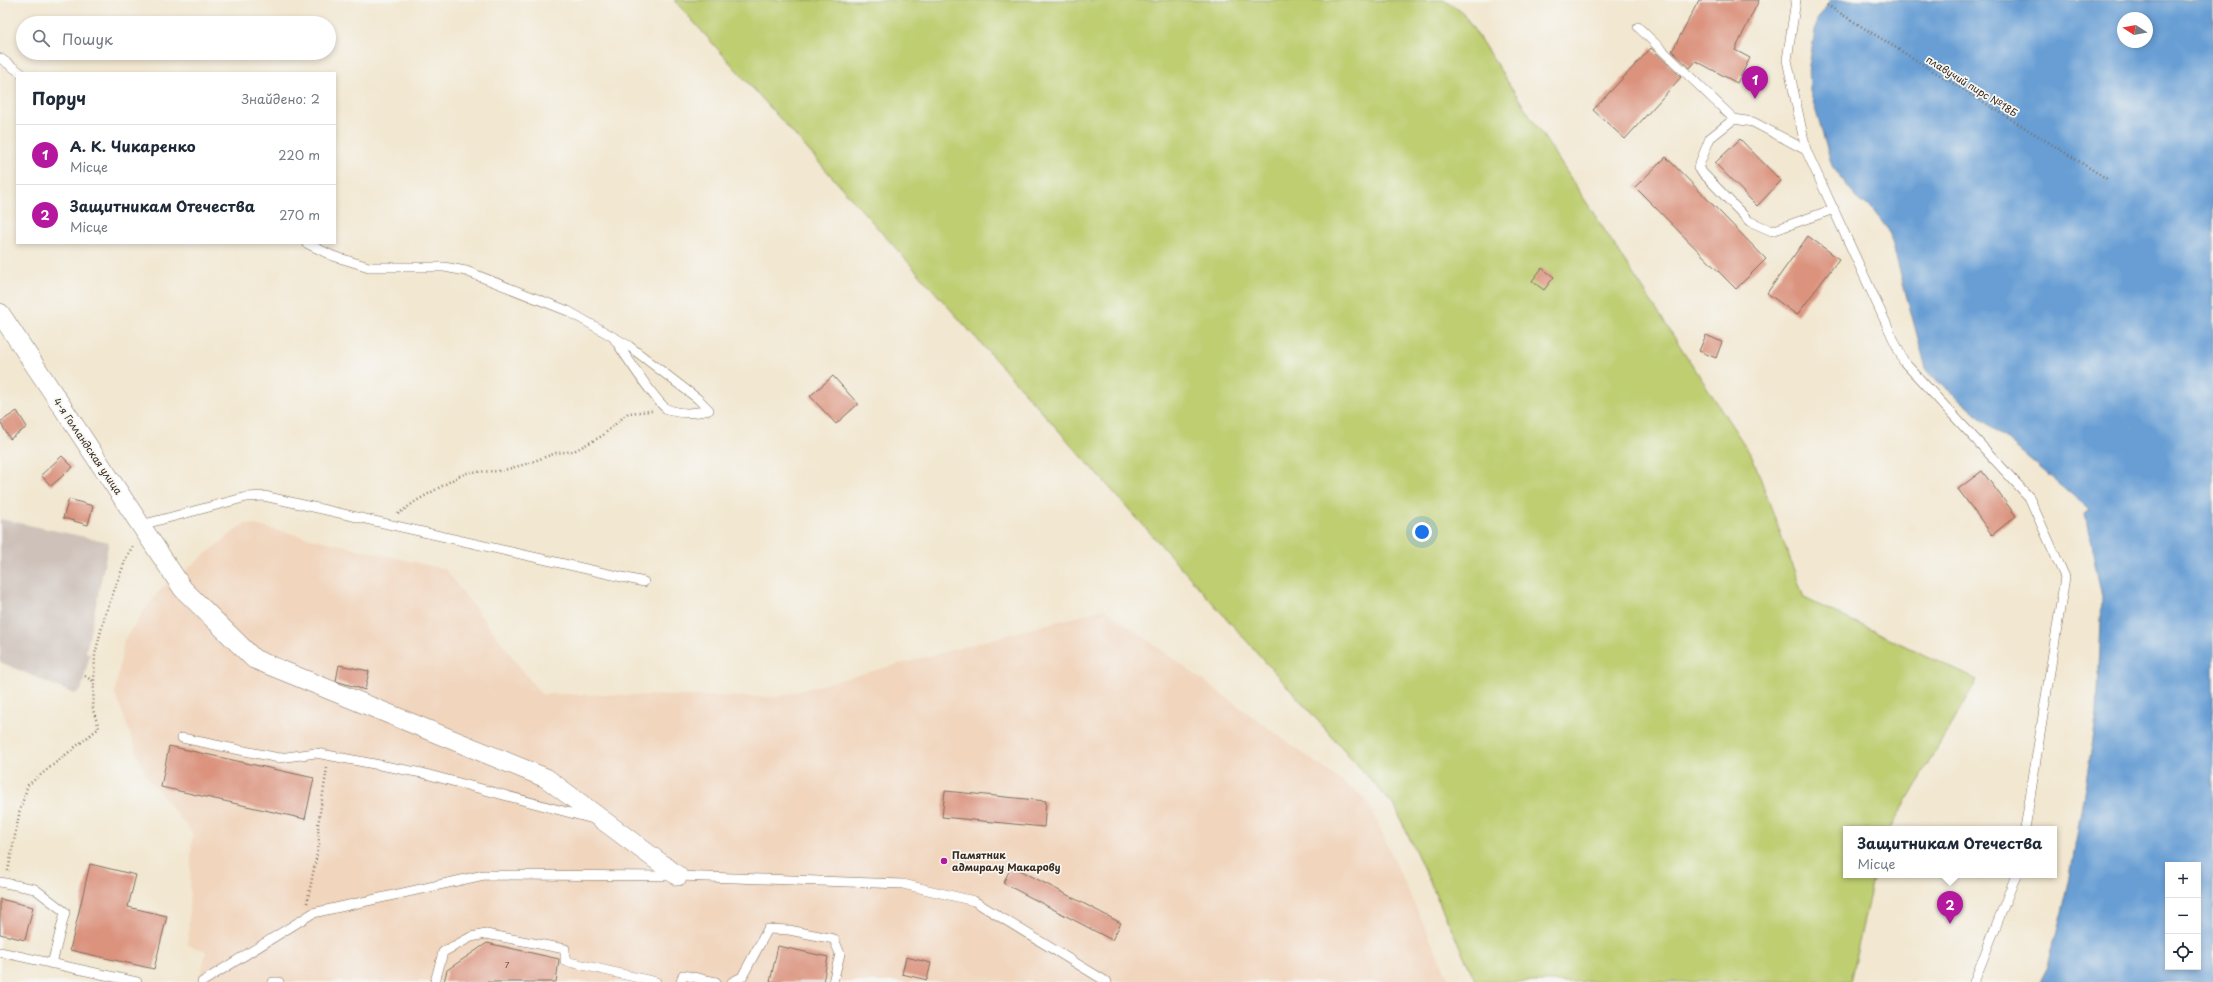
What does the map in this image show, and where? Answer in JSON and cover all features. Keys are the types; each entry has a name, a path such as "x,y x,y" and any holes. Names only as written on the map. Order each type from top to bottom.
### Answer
{"street":[{"name":"4-я Голландская улица","path":"0,313 183,589 254,659 546,778 678,876"}],"lane":[{"path":"1796,0 1788,60 1806,150 1904,362 2029,498 2065,577 2025,826"},
{"path":"1638,27 1734,119 1753,122 1806,150"},
{"path":"0,58 19,72"},
{"path":"1734,119 1710,138 1698,168 1750,221 1772,230 1834,209"},
{"path":"308,244 333,256 369,267 444,267 466,271 568,311 629,346 692,394 709,410 689,414 666,408 637,374 613,338"},
{"path":"140,525 247,497 264,496 644,582"},
{"path":"182,738 279,758 316,753 422,773 604,822"},
{"path":"202,982 309,916 484,875 678,876 903,884 974,901 1107,982"},
{"path":"1974,982 2015,878"},
{"path":"3,882 35,889 65,912 52,964"},
{"path":"732,982 742,977 768,929 789,930 834,939 840,954 833,982"},
{"path":"435,982 443,952 471,937 486,934 565,949 565,962 656,982"},
{"path":"0,952 137,982"},
{"path":"681,982 683,975 716,982"},
{"path":"272,982 279,982"}],"path":[{"name":"плавучий пирс №18Б","path":"1827,5 2109,180"},
{"path":"392,524 396,515 411,504 461,475 470,472 501,471 556,453 574,451 602,436 628,413 666,408"},
{"path":"3,882 20,810 28,785 99,728 93,710 95,654 105,615 127,556 135,543 140,525"},
{"path":"85,676 94,682"},
{"path":"309,916 306,900 319,844 318,825 328,764 316,753"}],"shaded area":[{"path":"0,519 109,542 86,652 90,654 81,691 74,694 0,662"},
{"path":"245,523 445,569 541,694 776,697 1105,609 1367,800 1450,982 199,982 206,951 188,945 192,833 145,774 115,693 124,640 158,592"}],"green space":[{"path":"674,0 1446,0 1463,13 1753,458 1804,598 1977,680 1892,826 1843,826 1843,878 1873,878 1850,982 1476,982 1395,807"}],"water":[{"path":"1831,0 2213,0 2213,982 2040,982 2048,966 2069,883 2097,715 2102,598 2085,514 2090,510 1927,372 1889,231 1869,205 1860,202 1832,166 1810,91 1809,65 1817,20"}],"building":[{"path":"1699,0 1759,0 1735,50 1750,58 1737,83 1696,61 1690,68 1672,51"},
{"path":"1651,48 1681,77 1625,139 1593,110"},
{"path":"1740,139 1781,181 1757,206 1715,163"},
{"path":"1666,157 1766,259 1736,289 1635,187"},
{"path":"1808,236 1839,259 1797,315 1767,293"},
{"path":"1542,268 1554,277 1544,290 1532,281"},
{"path":"1706,335 1722,342 1716,358 1699,351"},
{"path":"833,376 858,404 836,424 810,396"},
{"path":"17,411 27,427 10,439 0,422"},
{"path":"62,456 73,467 51,486 41,475"},
{"path":"1982,471 2016,516 1992,535 1958,489"},
{"path":"69,499 93,506 88,525 63,518"},
{"path":"339,665 369,671 365,690 336,681"},
{"path":"169,746 314,778 305,819 161,787"},
{"path":"945,791 1046,801 1044,827 942,817"},
{"path":"90,864 136,875 128,907 167,916 154,969 70,950"},
{"path":"1012,866 1121,923 1112,940 1003,883"},
{"path":"0,899 33,907 25,940 0,934"},
{"path":"487,943 559,959 556,982 444,982 447,970"},
{"path":"778,946 828,957 823,982 770,982"},
{"path":"906,957 931,963 927,980 902,974"}],"place":[{"name":"А. К. Чикаренко","path":"1755,99"},
{"name":"Памятник адмиралу Макарову","path":"944,861"},
{"name":"Защитникам Отечества","path":"1950,924"}]}
